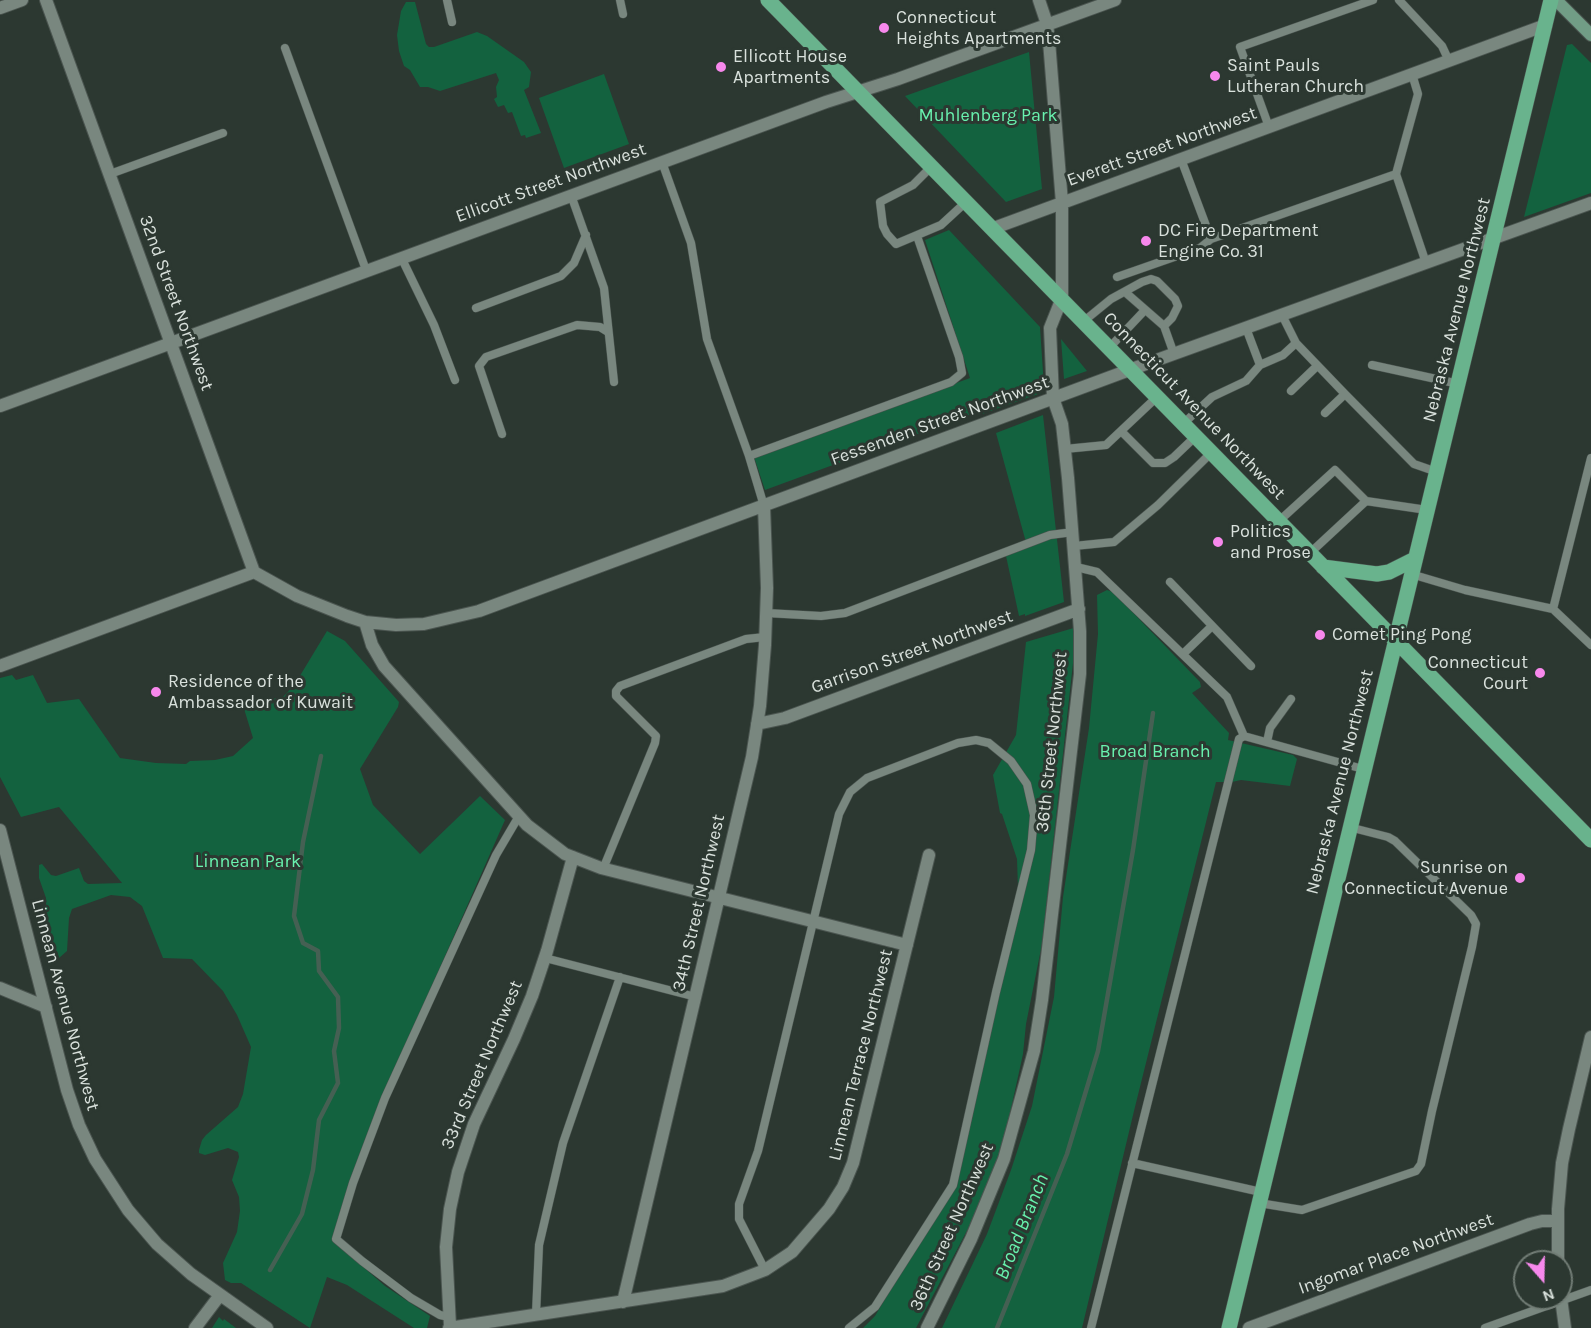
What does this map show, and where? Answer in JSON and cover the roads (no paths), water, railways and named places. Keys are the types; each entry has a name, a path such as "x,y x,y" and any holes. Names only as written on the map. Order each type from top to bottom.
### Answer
{"main road":[{"name":"Connecticut Avenue Northwest","path":"768,0 1589,836"},
{"name":"Nebraska Avenue Northwest","path":"1228,1328 1394,640 1495,239 1551,0"},
{"path":"1556,0 1591,35"},
{"path":"1323,567 1377,574 1413,567"}],"street":[{"path":"0,8 22,0"},
{"name":"32nd Street Northwest","path":"46,0 254,572"},
{"name":"36th Street Northwest","path":"927,1328 976,1228 1004,1159 1034,1051 1080,674 1079,609 1065,449 1062,423 1053,398 1050,328 1062,298 1062,203 1047,24 1040,0"},
{"name":"Ellicott Street Northwest","path":"0,406 571,195 1115,0"},
{"name":"Everett Street Northwest","path":"994,228 1546,25"},
{"name":"Fessenden Street Northwest","path":"254,572 297,596 365,622 396,625 424,624 479,611 1132,369 1591,203"},
{"name":"34th Street Northwest","path":"623,1302 748,776 757,724 765,637 764,506"},
{"path":"0,666 254,572"},
{"name":"Garrison Street Northwest","path":"757,724 785,718 1079,609"},
{"path":"365,622 372,645 384,666 519,816 542,837 573,857 603,869 907,945"},
{"name":"Linnean Avenue Northwest","path":"0,830 73,1108 87,1142 110,1185 157,1244 180,1265 267,1328"},
{"name":"Linnean Terrace Northwest","path":"450,1324 623,1302 723,1286 765,1270 792,1252 830,1209 847,1179 859,1146 929,855"},
{"name":"33rd Street Northwest","path":"450,1324 446,1247 450,1209 458,1172 474,1124 517,1032 545,958 573,857"},
{"path":"0,988 46,1007"},
{"path":"1558,1250 1557,1221 1564,1155 1587,1070 1591,1037"},
{"name":"Ingomar Place Northwest","path":"1249,1328 1530,1224 1546,1220 1557,1221"},
{"path":"195,1328 220,1295"},
{"path":"1563,1310 1565,1328"}],"lane":[{"path":"447,0 452,22"},
{"path":"620,0 623,14"},
{"path":"1269,127 1240,47 1373,0"},
{"path":"1399,0 1442,46 1449,61"},
{"path":"285,48 366,270"},
{"path":"1412,74 1418,94 1396,174 1426,263"},
{"path":"110,174 223,133"},
{"path":"1181,159 1211,239"},
{"path":"662,162 691,243 707,339 749,456 764,506"},
{"path":"932,166 913,185 880,202 883,226 896,244 941,225 966,201"},
{"path":"1117,277 1200,248 1211,239 1396,174"},
{"path":"571,195 604,288 614,382"},
{"path":"476,308 561,276 574,263 586,235"},
{"path":"749,456 951,382 962,373 959,357 917,236"},
{"path":"401,257 434,325 455,380"},
{"path":"1084,321 1111,299 1151,279 1157,281 1175,299 1178,306 1172,318 1164,326"},
{"path":"1125,292 1164,326 1174,354"},
{"path":"1110,347 1145,310"},
{"path":"1282,315 1296,343 1317,366 1414,464 1437,472"},
{"path":"502,434 479,366 486,357 577,325 600,327 608,332"},
{"path":"1246,328 1260,364"},
{"path":"1184,423 1212,397 1246,381 1260,364 1283,355 1296,343"},
{"path":"1372,365 1459,384"},
{"path":"1291,391 1317,366"},
{"path":"1325,413 1345,394"},
{"path":"1065,449 1106,445 1158,396"},
{"path":"1121,431 1153,463 1165,463 1196,436"},
{"path":"1074,546 1114,542 1212,452"},
{"path":"1553,609 1591,458"},
{"path":"1278,521 1335,470 1366,501 1427,510"},
{"path":"1310,553 1366,501"},
{"path":"766,612 821,616 845,613 1050,535 1073,532"},
{"path":"1076,567 1097,572 1227,697 1244,736"},
{"path":"1413,567 1465,590 1553,609 1591,645"},
{"path":"1170,582 1251,666"},
{"path":"1183,654 1212,626"},
{"path":"603,869 656,736 616,696 616,691 620,686 746,639 765,637"},
{"path":"1267,742 1270,728 1291,699"},
{"path":"1091,1328 1239,739 1244,736 1363,770"},
{"path":"765,1270 739,1219 739,1204 758,1151 839,814 850,792 867,778 958,743 989,742 1011,761 1027,784 1034,815 1031,850 996,992 953,1185 874,1307 849,1328"},
{"path":"450,1324 440,1315 411,1298 336,1239 353,1183 385,1098 492,864 519,816"},
{"path":"1132,1163 1302,1210 1416,1171 1421,1164 1431,1111 1476,924 1471,915 1395,841 1350,827"},
{"path":"545,958 696,997"},
{"path":"536,1314 539,1245 563,1143 620,977"},
{"path":"1573,1295 1591,1290"},
{"path":"1485,1328 1532,1310"}],"waterway":[{"name":"Broad Branch","path":"997,1328 1067,1154 1098,1051 1133,850 1153,713"},
{"path":"270,1270 302,1214 313,1170 319,1120 338,1083 334,1051 339,1028 338,997 319,971 318,951 303,943 294,916 303,842 321,756"}],"place":[{"name":"Connecticut Heights Apartments","path":"884,28"},
{"name":"Ellicott House Apartments","path":"721,67"},
{"name":"Saint Pauls Lutheran Church","path":"1215,76"},
{"name":"DC Fire Department Engine Co. 31","path":"1146,241"},
{"name":"Politics and Prose","path":"1218,542"},
{"name":"Comet Ping Pong","path":"1320,635"},
{"name":"Connecticut Court","path":"1540,673"},
{"name":"Residence of the Ambassador of Kuwait","path":"156,692"},
{"name":"Sunrise on Connecticut Avenue","path":"1520,878"}],"park label":[{"name":"Muhlenberg Park","path":"988,116"},
{"name":"Linnean Park","path":"248,862"}]}
